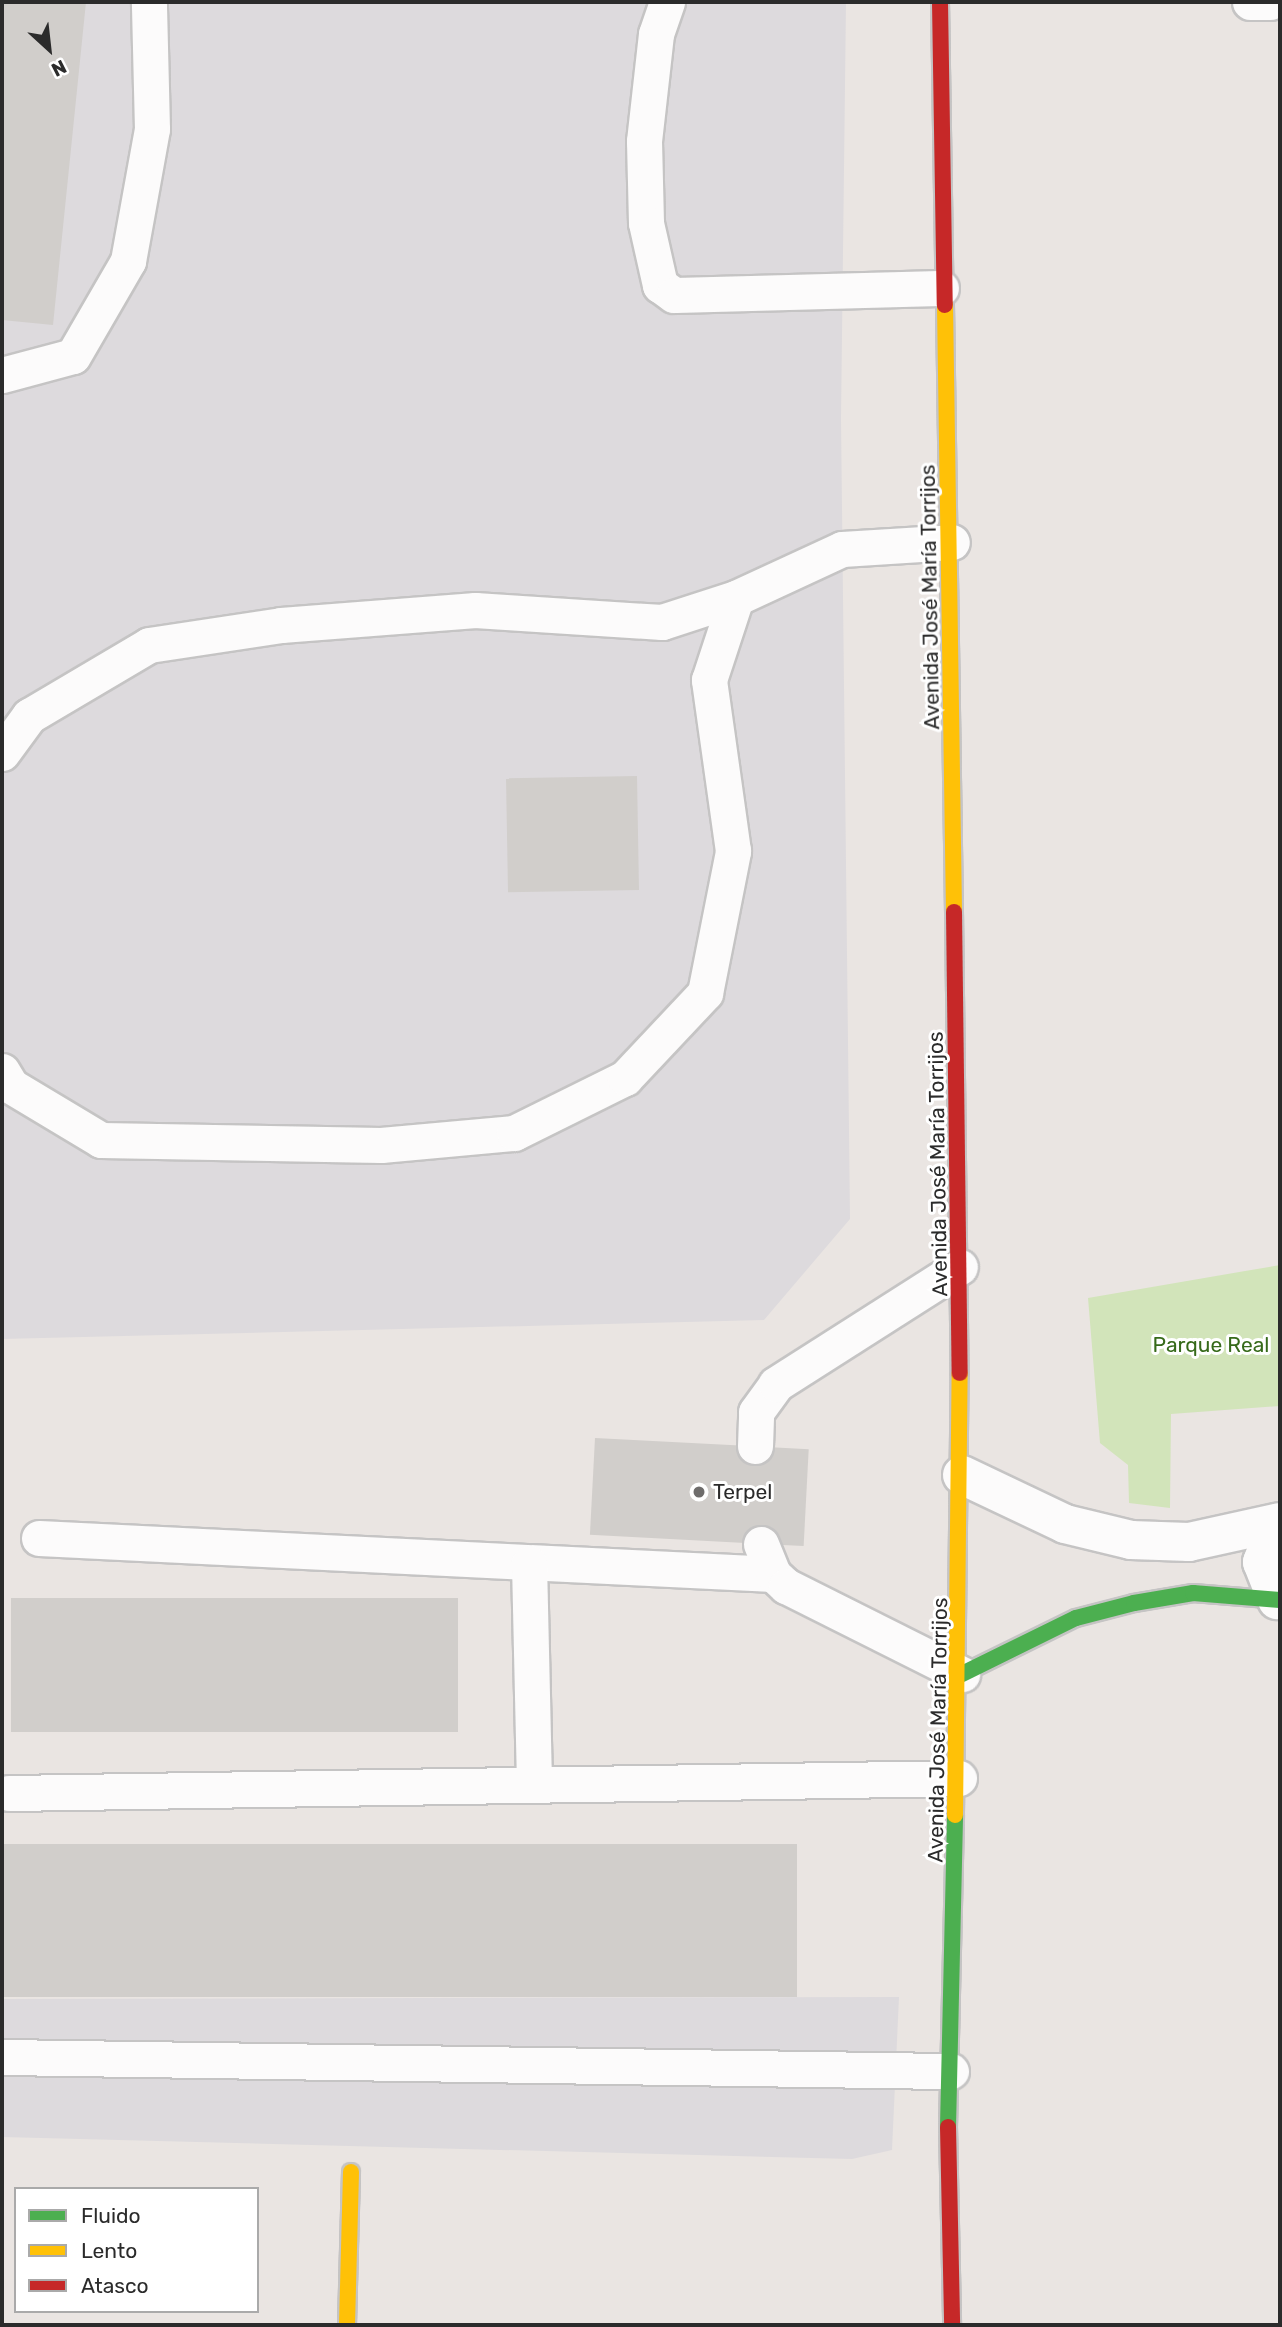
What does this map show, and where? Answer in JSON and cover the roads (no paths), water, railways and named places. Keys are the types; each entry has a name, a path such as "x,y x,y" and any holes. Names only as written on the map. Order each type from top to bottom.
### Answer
{"main road":[{"name":"Avenida José María Torrijos","path":"940,2 942,288 952,542 962,1475 962,1674 951,2071 952,2325"},
{"path":"962,1674 1076,1618 1134,1603 1193,1593 1279,1600"},
{"path":"347,2325 351,2172"}],"street":[{"path":"962,1475 1065,1524 1131,1540 1189,1542 1279,1522"},
{"path":"1279,1522 1262,1562 1279,1600"}],"lane":[{"path":"2,375 73,356 128,261 152,129 149,2"},
{"path":"667,2 656,34 644,141 646,223 660,285 674,295 942,288"},
{"path":"1250,2 1270,2"},
{"path":"2,752 29,716 149,645 281,625 475,610 662,622 736,598 842,549 952,542"},
{"path":"2,1071 11,1086 101,1140 382,1145 514,1133 625,1079 705,993 733,850 709,680 736,598"},
{"path":"755,1446 756,1412 776,1384 960,1267"},
{"path":"39,1538 530,1563 767,1559 811,1601 962,1674"},
{"path":"530,1563 534,1785"},
{"path":"9,1793 959,1778"},
{"path":"2,2057 951,2071"}],"place":[{"name":"Terpel","path":"699,1492"}],"park label":[{"name":"Parque Real","path":"1211,1345"}]}
